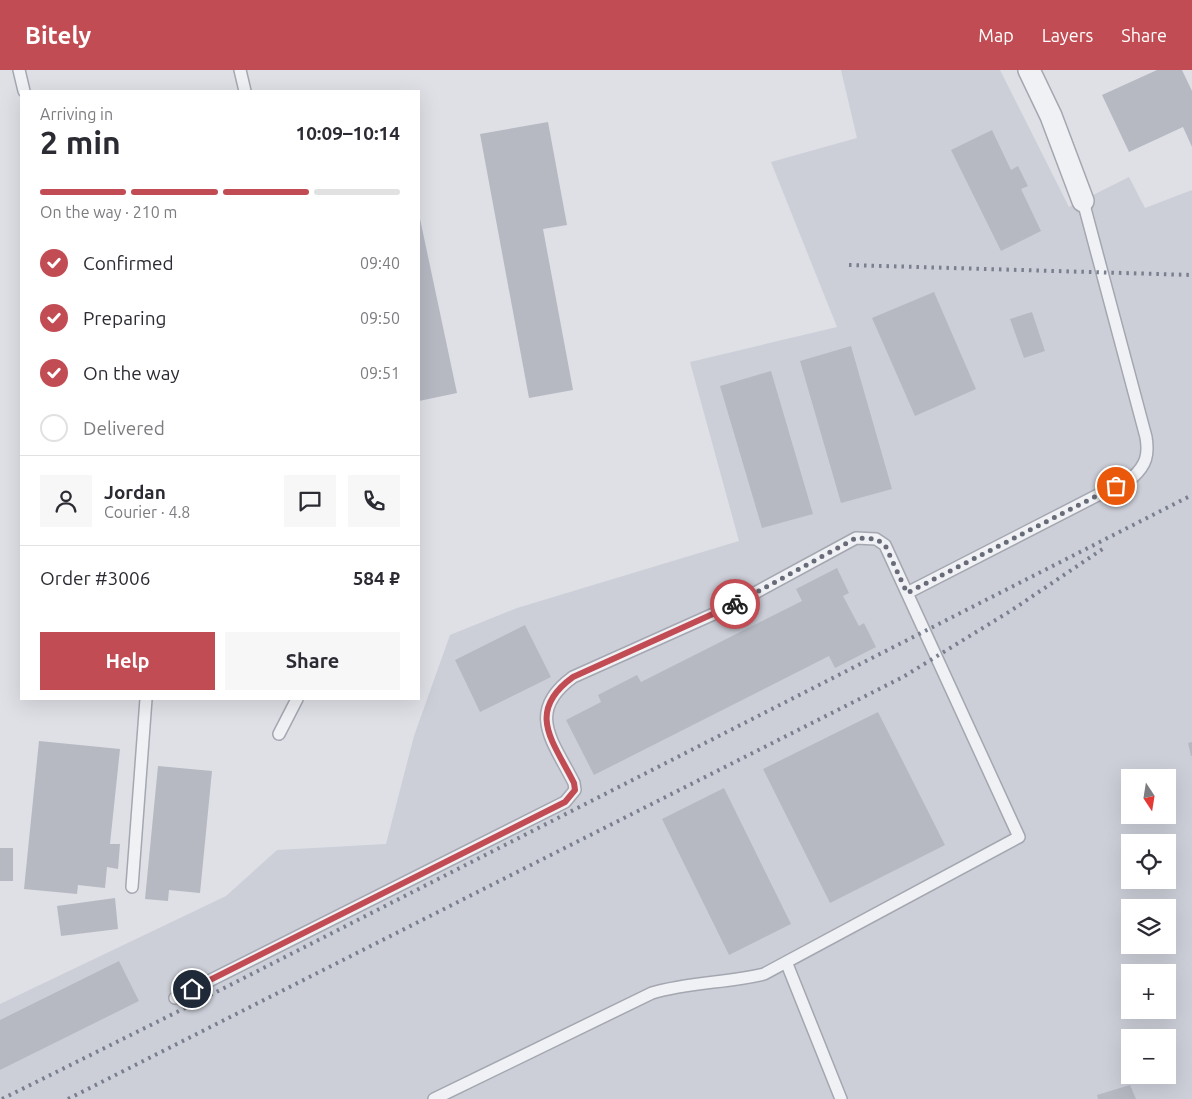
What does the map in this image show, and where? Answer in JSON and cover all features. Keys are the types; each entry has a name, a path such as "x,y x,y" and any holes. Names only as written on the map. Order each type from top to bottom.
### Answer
{"street":[{"path":"1029,70 1051,116 1083,200"}],"lane":[{"path":"19,70 24,90"},
{"path":"240,70 244,90"},
{"path":"907,593 1133,477 1146,461 1146,437 1083,200"},
{"path":"174,998 565,802 575,790 574,783 547,727 546,710 551,698 561,686 573,677 727,608 856,538 876,539 885,545 1019,837 786,964 764,974 739,980 699,982 652,993 434,1099"},
{"path":"132,887 146,700"},
{"path":"278,734 296,700"},
{"path":"786,964 841,1099"}],"shaded area":[{"path":"841,70 1000,70 1069,207 1129,177 1145,208 1192,190 1192,1099 0,1099 0,1004 226,896 277,850 386,844 414,736 450,635 517,608 739,541 690,362 837,327 771,162 857,138"}],"building":[{"path":"1157,70 1182,70 1192,91 1192,147 1183,127 1129,152 1102,95"},
{"path":"548,122 567,225 543,229 573,390 529,398 480,134"},
{"path":"992,130 1011,170 1018,166 1028,186 1021,189 1041,231 1001,251 951,150"},
{"path":"420,219 457,393 420,401"},
{"path":"934,292 976,389 915,416 872,318"},
{"path":"1032,312 1045,351 1024,358 1010,319"},
{"path":"851,346 892,489 841,503 800,361"},
{"path":"771,371 813,514 762,528 720,386"},
{"path":"837,568 849,593 843,596 859,626 864,623 876,647 835,668 829,656 594,775 566,720 601,702 598,695 637,675 641,682 802,601 796,589"},
{"path":"525,625 551,677 480,712 455,660"},
{"path":"878,712 945,845 830,903 763,769"},
{"path":"39,741 120,749 110,844 120,844 118,869 107,867 105,888 78,885 77,894 24,889"},
{"path":"1192,742 1192,756 1191,756 1188,743"},
{"path":"158,766 212,771 200,893 169,890 168,901 145,899"},
{"path":"724,788 791,924 729,955 662,819"},
{"path":"0,848 13,848 13,881 0,881"},
{"path":"115,898 118,929 61,936 57,906"},
{"path":"119,961 139,1001 0,1070 0,1020"},
{"path":"1130,1085 1136,1099 1098,1099 1097,1095"}],"railway":[{"path":"849,265 1192,275"},
{"path":"2,1099 179,1011 1192,495"},
{"path":"68,1099 903,677 1012,610 1104,548"}],"way so far":[{"path":"735,604 844,543 856,538 867,537 876,539 885,545 907,593 1116,486"}],"route":[{"path":"192,989 565,802 572,797 575,790 574,783 547,727 546,710 551,698 561,686 573,677 735,604"}]}
